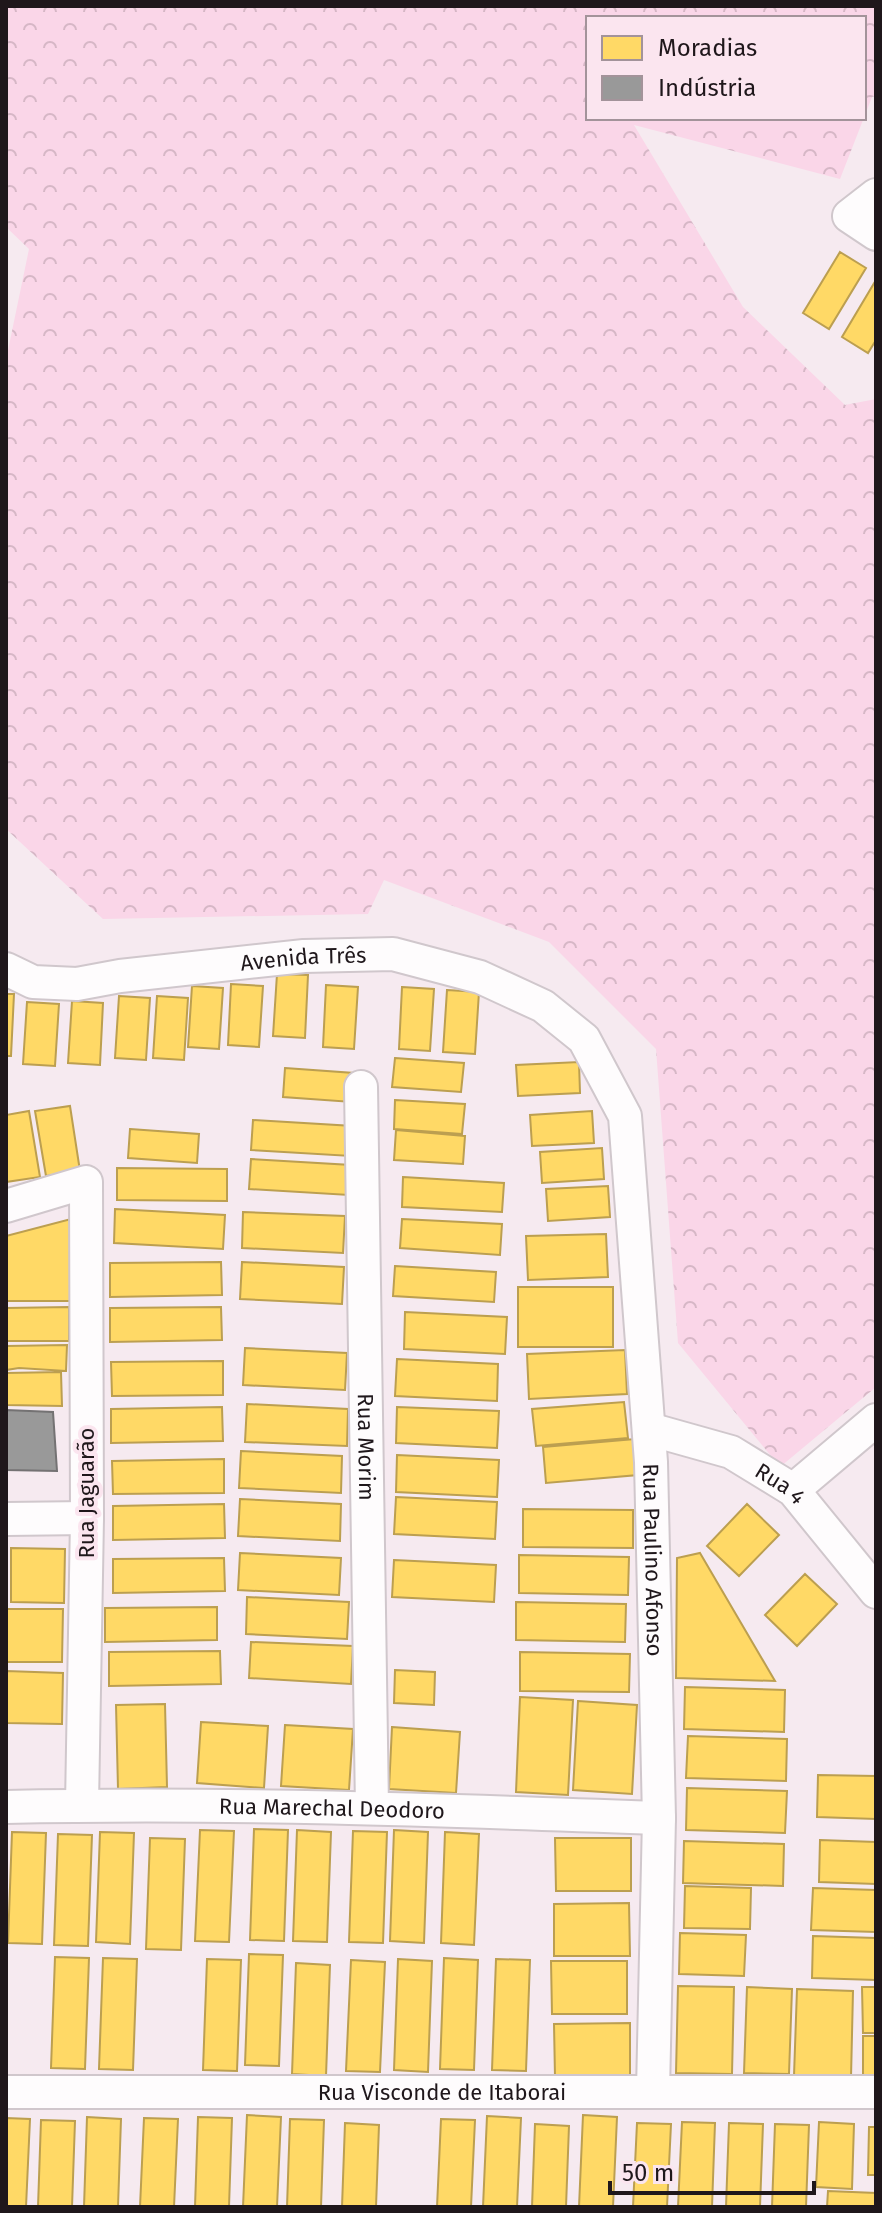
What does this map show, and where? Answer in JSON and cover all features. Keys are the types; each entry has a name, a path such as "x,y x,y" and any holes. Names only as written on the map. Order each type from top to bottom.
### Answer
{"street":[{"path":"876,195 849,216 876,234"},
{"name":"Avenida Três","path":"6,969 33,982 77,984 120,976 304,956 393,954 480,977 543,1006 584,1039"},
{"name":"Rua Paulino Afonso","path":"584,1039 625,1116 649,1429 659,1818 653,2091"},
{"name":"Rua Morim","path":"361,1087 372,1808"},
{"name":"Rua Jaguarão","path":"6,1206 86,1182 87,1518 82,1805"},
{"path":"793,1490 876,1420"},
{"name":"Rua 4","path":"649,1429 731,1452 793,1490 876,1592"},
{"path":"6,1519 87,1518"},
{"name":"Rua Marechal Deodoro","path":"6,1807 372,1808 659,1818"},
{"name":"Rua Visconde de Itaborai","path":"6,2092 876,2092"}],"green space":[{"path":"6,6 876,6 876,96 872,97 866,113 866,16 586,16 586,120 863,120 840,179 634,125 743,307 845,405 876,399 876,1387 780,1467 678,1343 656,1049 549,942 384,880 368,914 103,919 6,829 6,360 29,249 6,227"}],"building: Moradias":[{"path":"840,252 866,268 829,329 803,313"},
{"path":"876,280 876,340 868,353 842,337"},
{"path":"277,974 308,975 305,1038 273,1036"},
{"path":"231,984 263,986 259,1047 228,1045"},
{"path":"326,985 358,987 354,1049 323,1047"},
{"path":"192,986 223,988 219,1049 188,1047"},
{"path":"402,987 434,989 430,1051 399,1049"},
{"path":"447,990 479,992 475,1054 443,1052"},
{"path":"6,994 14,994 11,1056 6,1056"},
{"path":"119,996 150,998 146,1060 115,1058"},
{"path":"157,996 188,998 184,1060 153,1058"},
{"path":"72,1001 103,1003 100,1065 68,1063"},
{"path":"27,1002 59,1004 55,1066 23,1064"},
{"path":"395,1058 464,1063 461,1092 392,1087"},
{"path":"579,1062 580,1093 518,1096 516,1065"},
{"path":"285,1068 354,1073 352,1102 283,1097"},
{"path":"395,1100 465,1104 462,1134 394,1129"},
{"path":"70,1106 80,1171 46,1176 35,1111"},
{"path":"29,1111 40,1177 6,1182 6,1115"},
{"path":"592,1111 594,1143 532,1146 530,1115"},
{"path":"253,1120 353,1126 351,1156 251,1150"},
{"path":"130,1129 199,1134 197,1163 128,1158"},
{"path":"396,1130 465,1136 463,1164 394,1160"},
{"path":"602,1148 604,1179 542,1183 540,1152"},
{"path":"251,1159 351,1165 349,1195 249,1189"},
{"path":"117,1168 227,1169 227,1201 117,1200"},
{"path":"403,1177 504,1183 502,1212 402,1207"},
{"path":"608,1186 610,1217 548,1221 546,1189"},
{"path":"115,1209 225,1215 223,1249 114,1243"},
{"path":"243,1212 345,1216 343,1253 242,1248"},
{"path":"71,1219 72,1301 6,1301 6,1236"},
{"path":"402,1219 502,1224 500,1255 400,1248"},
{"path":"606,1234 608,1277 528,1280 526,1236"},
{"path":"221,1262 222,1295 110,1297 110,1263"},
{"path":"242,1262 344,1267 342,1304 240,1299"},
{"path":"395,1266 496,1272 494,1302 393,1296"},
{"path":"518,1287 613,1287 613,1347 518,1347"},
{"path":"69,1307 69,1341 6,1341 6,1308"},
{"path":"221,1307 222,1340 110,1342 110,1308"},
{"path":"405,1312 507,1317 505,1354 404,1349"},
{"path":"67,1345 66,1371 6,1370 6,1346"},
{"path":"245,1348 347,1353 345,1390 243,1385"},
{"path":"625,1350 627,1394 529,1399 527,1354"},
{"path":"397,1359 498,1364 497,1401 395,1396"},
{"path":"223,1361 223,1395 112,1396 111,1362"},
{"path":"61,1372 62,1406 6,1405 6,1373"},
{"path":"624,1402 628,1438 536,1446 532,1409"},
{"path":"247,1404 348,1409 347,1446 245,1442"},
{"path":"222,1407 223,1441 111,1443 111,1409"},
{"path":"397,1407 499,1411 497,1448 396,1443"},
{"path":"635,1439 638,1475 546,1483 543,1447"},
{"path":"241,1451 342,1456 341,1493 239,1488"},
{"path":"397,1455 499,1460 497,1497 396,1492"},
{"path":"224,1459 224,1493 113,1494 112,1461"},
{"path":"396,1497 497,1502 495,1539 394,1534"},
{"path":"240,1499 341,1504 340,1541 238,1536"},
{"path":"224,1504 225,1538 113,1540 113,1506"},
{"path":"747,1504 779,1535 739,1576 707,1546"},
{"path":"523,1509 633,1510 633,1548 523,1547"},
{"path":"11,1548 65,1549 64,1603 11,1602"},
{"path":"240,1553 341,1558 339,1595 238,1590"},
{"path":"700,1553 775,1681 676,1678 677,1558"},
{"path":"519,1555 629,1557 628,1595 519,1593"},
{"path":"224,1558 225,1591 113,1593 113,1559"},
{"path":"394,1560 496,1565 494,1602 392,1597"},
{"path":"805,1574 837,1604 797,1646 765,1615"},
{"path":"247,1597 349,1602 347,1639 246,1634"},
{"path":"516,1602 626,1604 625,1642 516,1640"},
{"path":"217,1607 217,1640 105,1642 105,1608"},
{"path":"6,1609 63,1609 62,1662 6,1662"},
{"path":"251,1642 353,1646 351,1684 249,1678"},
{"path":"220,1651 221,1684 109,1686 109,1652"},
{"path":"520,1652 630,1654 629,1692 520,1691"},
{"path":"395,1670 435,1672 434,1705 394,1703"},
{"path":"6,1671 63,1673 62,1724 6,1723"},
{"path":"685,1687 785,1690 784,1732 684,1729"},
{"path":"520,1697 573,1700 568,1795 516,1792"},
{"path":"578,1701 637,1705 632,1794 573,1790"},
{"path":"165,1704 167,1787 118,1789 116,1705"},
{"path":"201,1722 268,1726 264,1788 197,1783"},
{"path":"285,1725 353,1729 349,1790 281,1786"},
{"path":"392,1727 460,1732 456,1793 389,1789"},
{"path":"688,1736 787,1739 786,1781 686,1778"},
{"path":"818,1775 876,1776 876,1819 817,1817"},
{"path":"687,1788 787,1791 785,1833 686,1830"},
{"path":"254,1829 288,1830 284,1941 250,1940"},
{"path":"200,1830 234,1831 229,1942 195,1941"},
{"path":"297,1830 331,1832 327,1942 293,1941"},
{"path":"394,1830 428,1832 424,1943 390,1941"},
{"path":"353,1831 387,1832 383,1943 349,1942"},
{"path":"12,1832 46,1833 42,1944 8,1943"},
{"path":"100,1832 134,1833 130,1944 96,1942"},
{"path":"445,1832 479,1834 474,1945 441,1943"},
{"path":"58,1834 92,1835 88,1946 54,1945"},
{"path":"150,1838 185,1839 181,1950 146,1949"},
{"path":"555,1838 631,1838 631,1891 556,1891"},
{"path":"820,1840 876,1842 876,1884 819,1882"},
{"path":"684,1841 784,1844 783,1886 683,1883"},
{"path":"685,1886 751,1888 750,1929 684,1928"},
{"path":"813,1888 876,1890 876,1932 811,1930"},
{"path":"629,1903 630,1956 554,1956 554,1904"},
{"path":"680,1933 746,1935 744,1976 679,1974"},
{"path":"813,1936 876,1938 876,1980 812,1978"},
{"path":"249,1954 283,1955 279,2066 245,2065"},
{"path":"55,1957 89,1958 85,2069 51,2068"},
{"path":"103,1958 137,1959 133,2070 99,2069"},
{"path":"444,1958 478,1960 474,2070 440,2069"},
{"path":"207,1959 241,1960 237,2071 203,2070"},
{"path":"398,1959 432,1961 428,2072 394,2070"},
{"path":"496,1959 530,1960 526,2071 492,2070"},
{"path":"351,1960 385,1962 380,2072 346,2071"},
{"path":"551,1961 627,1961 627,2014 552,2014"},
{"path":"296,1963 330,1965 326,2076 292,2074"},
{"path":"678,1986 734,1987 732,2074 676,2073"},
{"path":"747,1987 792,1989 789,2074 744,2073"},
{"path":"862,1987 876,1987 876,2033 863,2033"},
{"path":"797,1989 853,1991 851,2078 794,2076"},
{"path":"630,2023 630,2076 555,2077 554,2024"},
{"path":"863,2036 876,2036 876,2080 863,2081"},
{"path":"247,2115 281,2117 277,2207 243,2207"},
{"path":"583,2115 617,2117 613,2207 579,2207"},
{"path":"487,2116 521,2118 517,2207 483,2207"},
{"path":"87,2117 121,2119 118,2207 84,2207"},
{"path":"198,2117 232,2118 229,2207 195,2207"},
{"path":"6,2118 30,2119 26,2207 6,2207"},
{"path":"144,2118 178,2119 174,2207 140,2207"},
{"path":"290,2119 324,2120 321,2207 287,2207"},
{"path":"441,2119 475,2120 471,2207 437,2207"},
{"path":"41,2120 75,2121 72,2207 38,2207"},
{"path":"682,2122 715,2123 712,2207 678,2207"},
{"path":"819,2122 854,2124 852,2189 816,2187"},
{"path":"345,2123 379,2125 376,2207 342,2207"},
{"path":"637,2123 671,2124 667,2207 633,2207"},
{"path":"729,2123 763,2124 760,2207 726,2207"},
{"path":"535,2124 569,2126 566,2207 532,2207"},
{"path":"775,2124 809,2125 806,2207 772,2207"},
{"path":"869,2127 876,2127 876,2175 868,2175"},
{"path":"828,2191 876,2193 876,2207 827,2207"}],"building: Indústria":[{"path":"6,1410 53,1412 57,1471 6,1470"}]}
